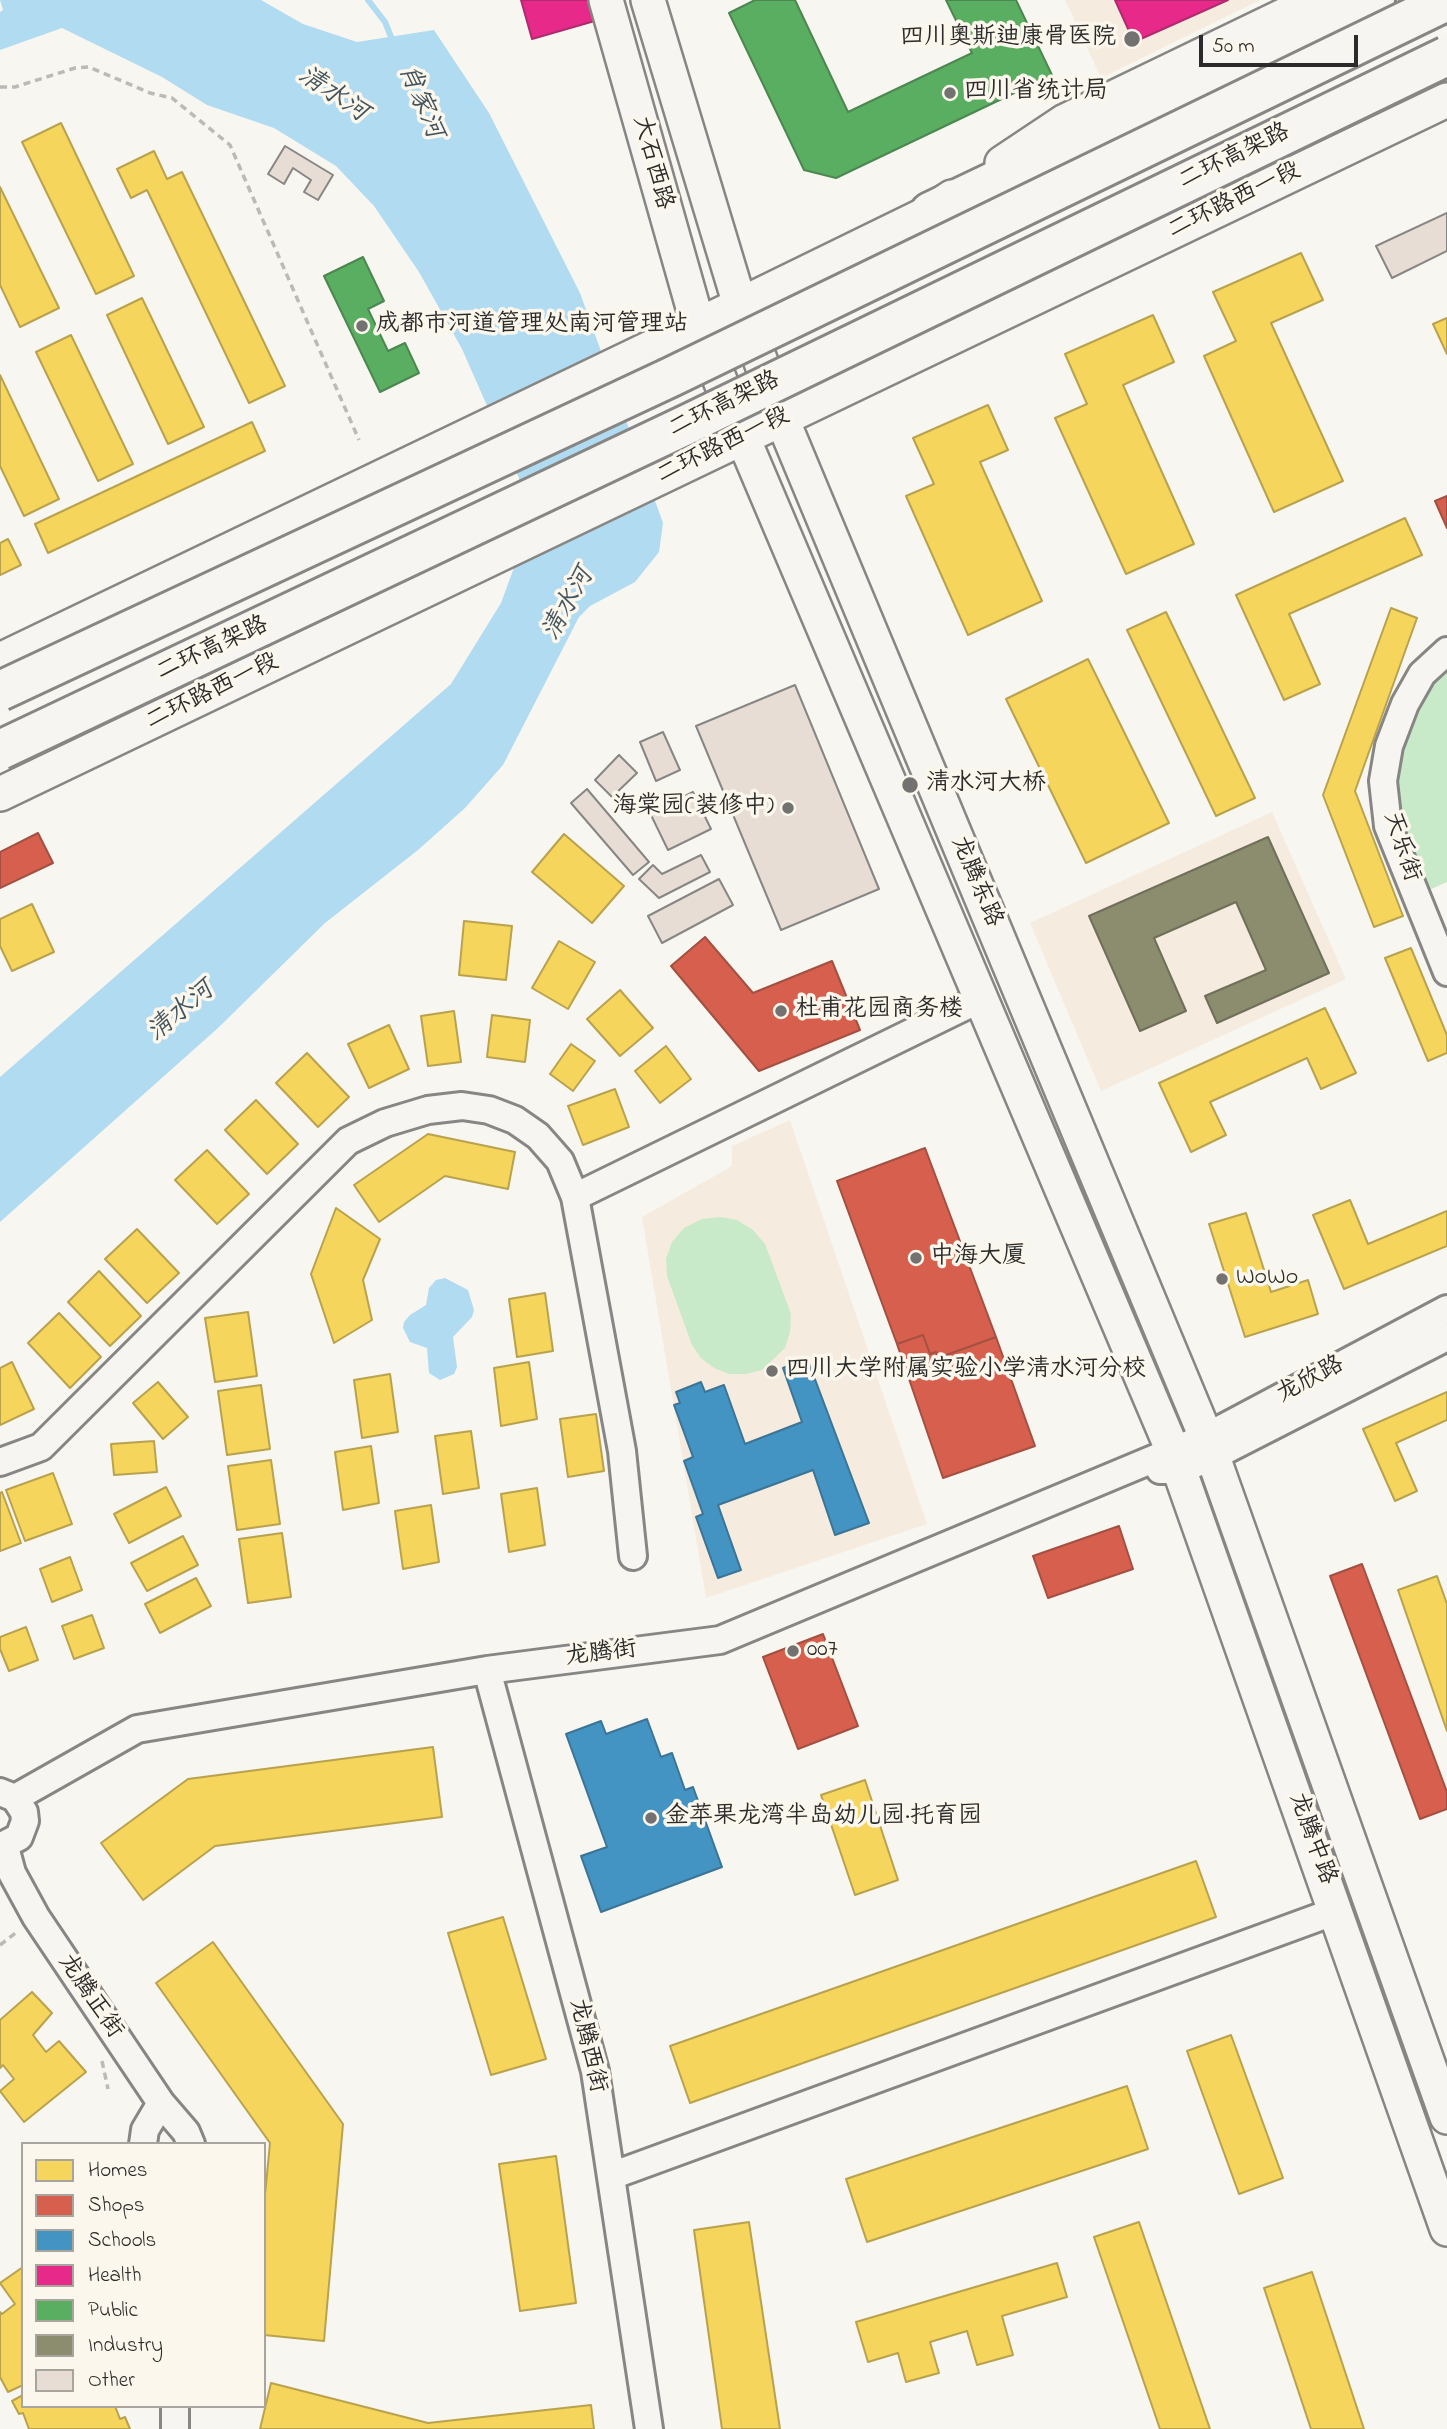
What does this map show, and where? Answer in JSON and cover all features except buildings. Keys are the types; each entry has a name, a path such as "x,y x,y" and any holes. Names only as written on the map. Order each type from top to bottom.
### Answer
{"highway":[{"path":"930,212 1375,0"},
{"name":"二环高架路","path":"0,691 671,377 1447,1"},
{"name":"二环高架路","path":"0,750 688,424 1447,56"}],"main road":[{"name":"大石西路","path":"606,0 698,325"},
{"name":"大石西路","path":"648,0 740,305"},
{"path":"0,660 930,212 1065,121 1316,0"},
{"name":"二环路西一段","path":"0,794 1447,100"},
{"name":"龙腾东路","path":"740,305 782,419 1210,1447"},
{"name":"龙腾东路","path":"698,325 743,438 1176,1460"},
{"name":"龙腾中路","path":"1210,1447 1447,2117"},
{"name":"龙腾中路","path":"1176,1460 1447,2229"}],"street":[{"name":"天乐街","path":"1447,651 1422,674 1405,704 1389,746 1383,781 1388,826 1447,972"},
{"path":"575,1197 980,999"},
{"path":"0,1462 41,1447 348,1142 385,1123 428,1110 462,1106 489,1110 515,1120 538,1136 560,1161 575,1197 622,1451 633,1556"},
{"name":"龙欣路","path":"1176,1460 1210,1447 1447,1309"},
{"path":"1210,1447 1447,1337"},
{"name":"龙腾街","path":"7,1795 137,1728 487,1670 720,1640 1124,1470 1176,1460"},
{"name":"龙腾西街","path":"487,1670 595,2071 649,2429"},
{"path":"2,1847 13,1843 23,1830 24,1812 7,1795"},
{"name":"龙腾正街","path":"2,1847 12,1873 36,1917 161,2103 186,2132 190,2142"},
{"path":"611,2176 1336,1911"},
{"path":"143,2142 145,2130 161,2103"},
{"path":"175,2408 175,2429"}],"path":[{"path":"0,87 15,87 75,68 89,67 150,93 172,98 230,145 359,440"},
{"path":"0,1945 17,1932"}],"shaded area":[{"name":"四川奥斯迪康骨医院","path":"1065,0 1260,0 1101,78"},
{"path":"1272,812 1346,979 1101,1091 1030,923"},
{"name":"四川大学附属实验小学清水河分校","path":"790,1120 927,1524 706,1598 642,1217 732,1166 732,1146"}],"green space":[{"path":"1447,667 1447,882 1429,890 1401,822 1394,788 1401,742 1415,702"},
{"path":"720,1217 737,1220 753,1230 765,1244 791,1314 790,1332 785,1348 762,1370 746,1374 729,1374 714,1368 701,1358 692,1345 667,1276 666,1259 672,1242 684,1228 702,1219"}],"water":[{"name":"清水河","path":"0,0 261,0 303,24 357,42 434,30 489,113 580,293 663,523 659,552 635,582 590,606 579,617 503,765 465,808 418,850 325,923 218,1028 0,1222 0,1077 451,684 501,603 526,535 519,478 462,349 419,272 374,206 336,166 274,128 207,105 162,77 62,28 0,50 0,12 3,10"},
{"path":"445,1278 468,1290 474,1310 472,1317 453,1337 457,1367 454,1374 440,1380 429,1373 427,1348 410,1342 403,1328 410,1315 426,1305 429,1288 436,1280"}],"waterway":[{"name":"肖家河","path":"368,0 385,22 394,44"}],"place":[{"name":"四川奥斯迪康骨医院","path":"1132,39"},
{"name":"四川省统计局","path":"950,93"},
{"name":"成都市河道管理处南河管理站","path":"362,326"},
{"name":"清水河大桥","path":"910,785"},
{"name":"海棠园(装修中)","path":"788,808"},
{"name":"杜甫花园商务楼","path":"781,1011"},
{"name":"中海大厦","path":"916,1258"},
{"name":"WoWo","path":"1222,1279"},
{"name":"四川大学附属实验小学清水河分校","path":"772,1371"},
{"name":"007","path":"793,1651"},
{"name":"金苹果龙湾半岛幼儿园·托育园","path":"651,1818"}]}
